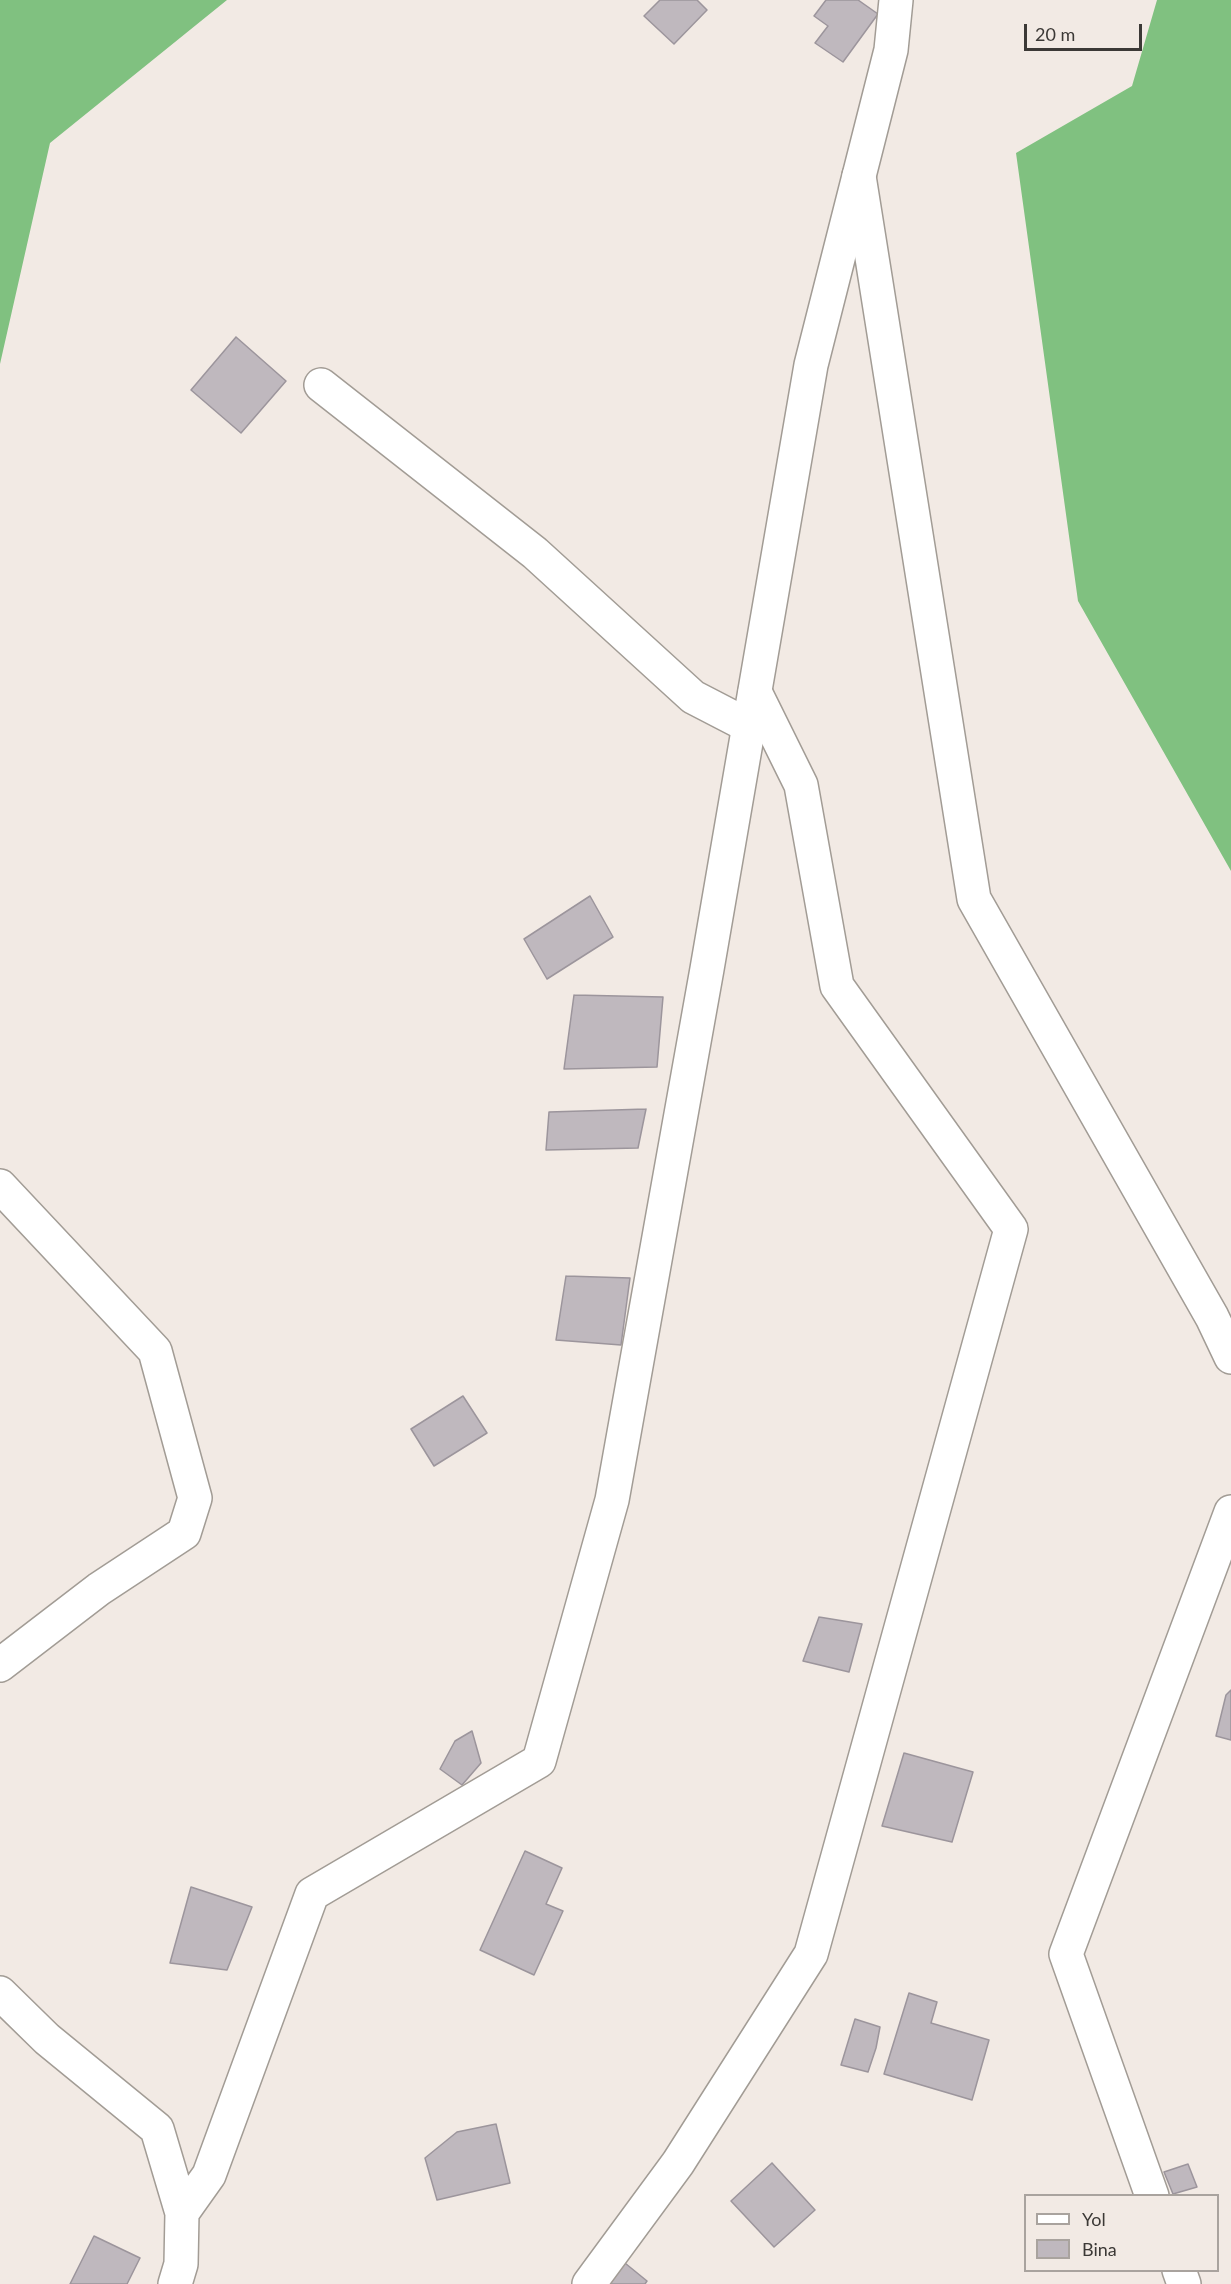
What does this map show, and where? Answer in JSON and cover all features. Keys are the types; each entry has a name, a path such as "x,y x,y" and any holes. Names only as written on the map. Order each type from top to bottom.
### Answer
{"street":[{"path":"182,2213 209,2175 312,1894 539,1761 612,1500 811,365 891,50 896,0"},
{"path":"859,176 974,899 1206,1306 1231,1357"},
{"path":"321,385 535,554 693,697 749,726"},
{"path":"589,2284 678,2163 811,1954 1011,1229 837,986 801,785 755,692"},
{"path":"0,1186 154,1350 195,1498 184,1533 99,1589 0,1665"},
{"path":"1151,2194 1066,1954 1231,1512"},
{"path":"0,1993 46,2039 157,2128 182,2213 181,2265 175,2284"}],"green space":[{"path":"0,0 227,0 50,143 0,364"},
{"path":"1157,0 1231,0 1231,871 1078,601 1016,153 1132,86"}],"building":[{"path":"660,0 697,0 707,10 674,44 644,16"},
{"path":"826,0 858,0 878,14 843,62 815,43 828,26 814,16"},
{"path":"236,337 286,381 241,433 191,390"},
{"path":"590,896 613,937 547,979 524,939"},
{"path":"574,995 663,997 657,1067 564,1069"},
{"path":"646,1109 638,1148 546,1150 549,1112"},
{"path":"566,1276 630,1278 621,1345 556,1340"},
{"path":"463,1396 487,1433 434,1466 411,1429"},
{"path":"819,1617 862,1624 849,1672 803,1661"},
{"path":"1231,1690 1231,1740 1216,1736 1226,1695"},
{"path":"472,1731 481,1763 462,1785 440,1769 455,1741"},
{"path":"904,1753 973,1772 952,1842 882,1826"},
{"path":"525,1851 562,1868 546,1904 563,1911 534,1975 480,1950"},
{"path":"191,1887 252,1907 227,1970 170,1963"},
{"path":"909,1993 937,2002 931,2023 989,2040 972,2100 884,2074"},
{"path":"855,2019 880,2027 868,2072 841,2065"},
{"path":"496,2124 510,2183 437,2200 425,2158 457,2132"},
{"path":"772,2163 815,2210 774,2247 731,2201"},
{"path":"1188,2164 1197,2187 1173,2194 1164,2172"},
{"path":"94,2236 140,2258 127,2284 70,2284"},
{"path":"620,2259 647,2281 645,2284 600,2284"}]}
